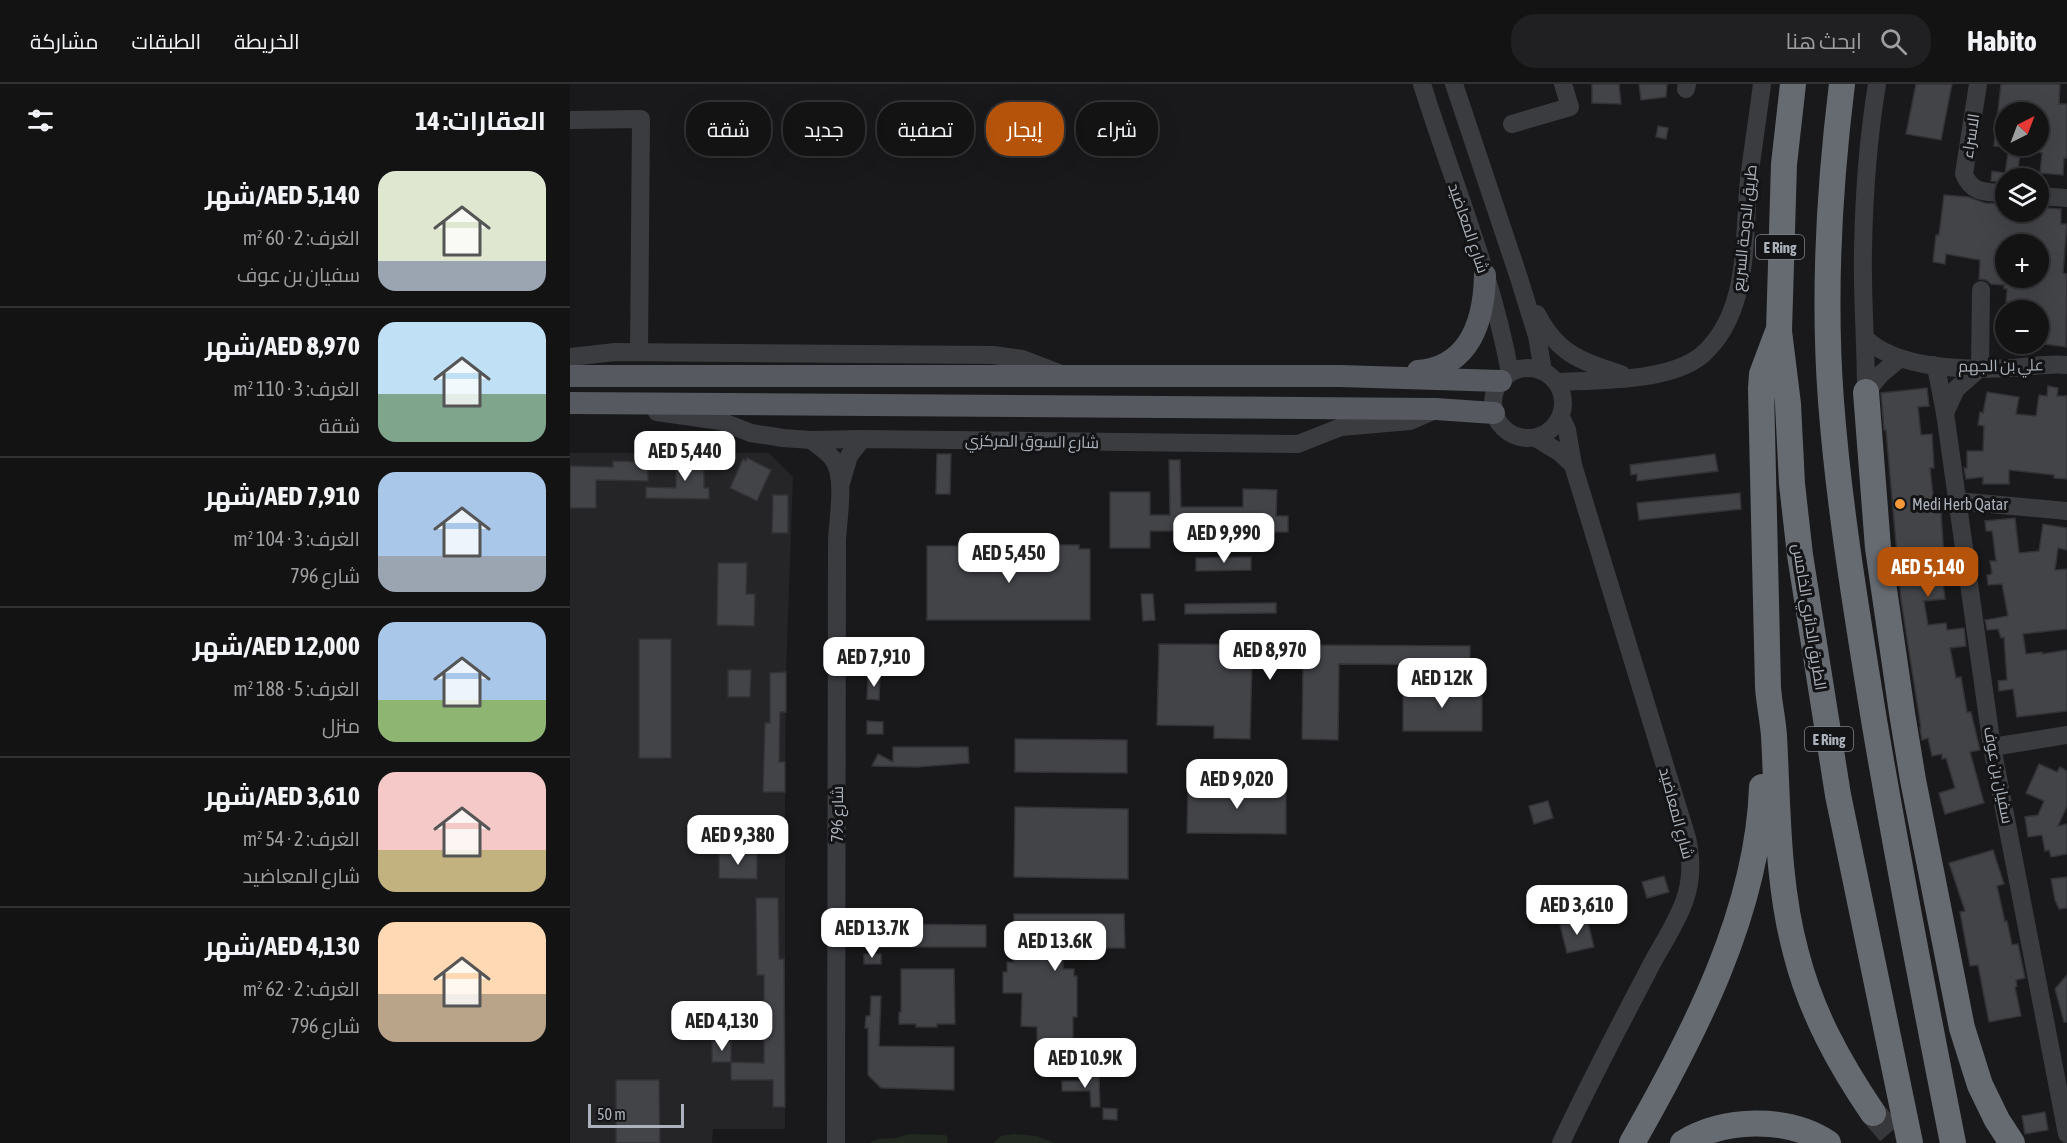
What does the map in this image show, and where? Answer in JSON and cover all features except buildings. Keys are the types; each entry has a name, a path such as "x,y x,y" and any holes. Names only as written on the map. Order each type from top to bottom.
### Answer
{"highway":[{"name":"الطريق الدائري الخامس","path":"1793,84 1784,164 1779,330 1788,404 1792,484 1800,555 1838,795 1910,1143"},
{"name":"E Ring","path":"1842,84 1834,162 1827,304 1831,399 1838,480 1846,553 1898,861 1953,1143"},
{"path":"1779,330 1767,360 1761,389 1769,697 1774,734 1783,884 1796,954 1807,988 1835,1053 1873,1113"},
{"path":"1866,392 1878,548 1913,780 1962,1028 1980,1085 1997,1120 2012,1143"},
{"path":"1632,1143 1689,1036 1740,916 1759,827 1764,721 1769,697"},
{"path":"1683,1143 1713,1130 1741,1125 1769,1125 1798,1130 1828,1143"}],"main road":[{"path":"1340,376 1431,370 1455,358 1472,337 1481,317 1485,294 1485,275"},
{"path":"570,376 1506,377"},
{"name":"شارع السوق المركزي","path":"570,403 1436,410 1494,413"}],"street":[{"name":"شارع المعاضيد","path":"1422,84 1499,323 1506,377"},
{"name":"شارع المعاضيد","path":"1454,84 1550,377"},
{"path":"1512,124 1570,107 1563,84"},
{"name":"طريق الدوحة السريع","path":"1550,377 1637,378 1677,368 1701,355 1720,333 1731,315 1741,276 1749,180 1762,84"},
{"path":"1866,392 1863,252 1868,148 1877,84"},
{"name":"الاسراء","path":"1978,84 1964,174 1971,187 1977,191 1995,192"},
{"path":"570,120 641,119 639,352"},
{"path":"2049,197 2067,198"},
{"path":"1518,275 1546,329 1564,350 1590,365 1637,378"},
{"path":"1945,413 1956,388 1980,368 1981,290"},
{"name":"علي بن الجهم","path":"1866,339 1881,351 1899,359 1933,364 1980,368 2014,368 2043,364 2067,365"},
{"path":"570,357 615,352 993,355 1036,363 1063,375"},
{"path":"1866,392 1881,374 1899,359"},
{"name":"سفيان بن عوف","path":"1933,364 1937,372 1945,413 1992,747 2067,1134"},
{"path":"1526,368 1550,377 1563,399 1561,417 1546,434 1525,439 1515,436 1499,422 1494,413 1494,396 1506,377 1526,368"},
{"name":"شارع السوق المركزي","path":"627,403 650,411 720,421 751,433 811,440 1298,444 1341,427 1410,421 1436,410"},
{"name":"شارع المعاضيد","path":"1561,417 1567,430 1573,465 1687,838 1691,864 1690,879 1677,918 1643,980 1562,1143"},
{"path":"1536,438 1559,452 1573,465"},
{"name":"شارع 796","path":"840,484 849,456 862,439"},
{"name":"شارع 796","path":"811,440 833,458 838,467 840,484 837,540 836,1143"},
{"path":"1957,501 2067,511"},
{"path":"1992,747 2067,735"}],"shaded area":[{"path":"570,453 769,453 793,477 786,672 785,1129 713,1129 712,1143 570,1143"},
{"path":"909,1134 945,1135 948,1138 947,1143 870,1143 878,1139 896,1138"},
{"path":"1013,1134 1036,1136 1055,1143 993,1143 1001,1136"}],"tunnel":[{"path":"1873,1113 1899,1143"}],"place":[{"name":"Medi Herb Qatar","path":"1900,504"}]}
